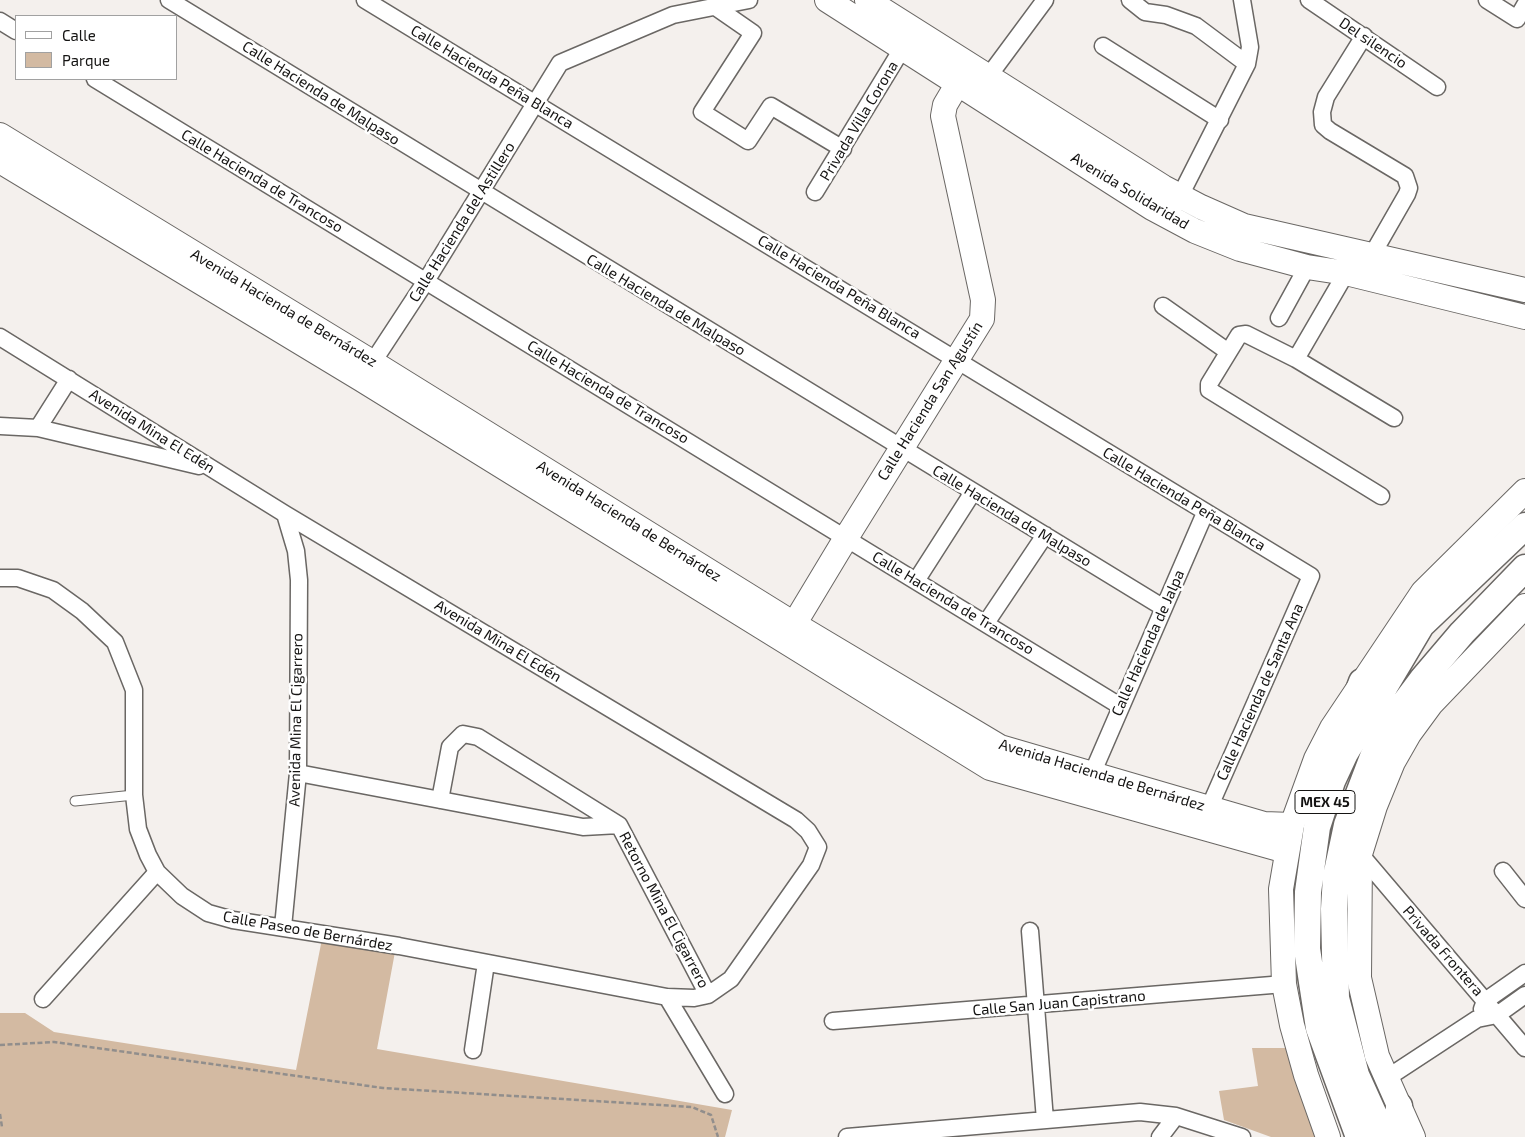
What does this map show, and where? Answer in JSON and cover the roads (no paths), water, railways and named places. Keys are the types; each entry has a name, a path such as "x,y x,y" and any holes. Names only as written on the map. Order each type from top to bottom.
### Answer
{"main road":[{"name":"MEX 45","path":"1359,1137 1319,1028 1307,949 1310,867 1317,826 1332,781 1356,733 1422,625 1525,526"},
{"name":"MEX 45","path":"1384,1137 1356,1075 1336,998 1334,909 1336,877 1346,824 1373,756 1401,708 1462,633 1525,568"},
{"path":"1332,781 1348,722 1362,682"},
{"path":"1397,1137 1399,1106"}],"street":[{"name":"Calle Hacienda de Malpaso","path":"169,0 1164,608"},
{"name":"Calle Hacienda Peña Blanca","path":"365,0 958,359 1205,513 1311,576"},
{"path":"714,6 749,0"},
{"name":"Avenida Solidaridad","path":"827,0 958,83 1174,207 1356,260 1525,317"},
{"name":"Avenida Solidaridad","path":"868,0 988,78 1174,207 1195,231 1240,249 1306,266 1356,260 1525,290"},
{"path":"988,78 1045,0"},
{"path":"1130,0 1145,12 1166,15 1196,26 1247,64"},
{"name":"Del silencio","path":"1309,0 1437,87"},
{"path":"1486,0 1521,12"},
{"path":"1174,207 1247,64 1250,47 1239,2"},
{"name":"Calle Hacienda del Astillero","path":"367,370 426,281 560,63 673,15 714,6"},
{"path":"714,6 753,33 702,112 748,141 771,106 843,149"},
{"path":"0,21 15,30"},
{"path":"1296,359 1356,260 1407,194 1409,188 1405,176 1324,126 1322,112 1326,97 1364,36"},
{"path":"1103,46 1220,120"},
{"name":"Privada Villa Corona","path":"815,192 843,149 902,49"},
{"name":"Calle Hacienda de Trancoso","path":"97,80 1120,706"},
{"name":"Calle Hacienda San Agustín","path":"789,633 982,319 983,300 943,116 945,105 958,83"},
{"name":"Avenida Hacienda de Bernárdez","path":"0,135 367,370 789,633 990,768 1286,851"},
{"name":"Avenida Hacienda de Bernárdez","path":"0,161 367,370"},
{"path":"1280,318 1306,266"},
{"path":"1162,306 1228,351"},
{"path":"1381,496 1209,390 1209,384 1239,335 1246,334 1296,359 1394,418"},
{"name":"Avenida Mina El Edén","path":"0,337 285,514 796,820 808,831 818,847 811,864 731,979 701,996"},
{"path":"38,428 69,379"},
{"path":"0,426 38,428 214,469"},
{"path":"1328,1137 1292,1025 1284,984 1281,889 1286,851 1292,825 1316,759 1343,709 1423,592 1525,491"},
{"path":"916,581 973,492"},
{"name":"Calle Hacienda de Jalpa","path":"1092,774 1205,513"},
{"name":"Avenida Mina El Cigarrero","path":"283,927 298,773 299,580 296,551 285,514"},
{"path":"986,623 1045,535"},
{"name":"Calle Hacienda de Santa Ana","path":"1209,808 1311,576"},
{"name":"Calle Paseo de Bernárdez","path":"0,578 18,578 53,590 89,616 115,642 134,690 134,795 138,829 157,872 182,896 208,913 233,920 486,963 667,997 701,996"},
{"path":"1413,1137 1377,1056 1359,978 1358,901 1360,854 1389,771 1409,734 1431,704 1525,606"},
{"name":"Avenida Hacienda de Bernárdez","path":"789,633 1000,748 1264,824 1292,825"},
{"name":"Retorno Mina El Cigarrero","path":"440,800 450,747 463,734 478,737 619,825 701,996"},
{"name":"Retorno Mina El Cigarrero","path":"298,773 583,827 619,825"},
{"name":"Privada Frontera","path":"1360,854 1525,1048"},
{"path":"1503,871 1525,899"},
{"path":"42,999 157,872"},
{"path":"1030,931 1045,1120"},
{"path":"473,1050 486,963"},
{"path":"1477,1019 1485,1001 1525,973"},
{"name":"Calle San Juan Capistrano","path":"834,1021 1036,1006 1284,984"},
{"path":"1387,1078 1477,1019 1497,1015 1525,994"},
{"path":"667,997 724,1094"},
{"path":"847,1137 1140,1112 1176,1116 1242,1137"},
{"path":"1160,1137 1176,1116"}],"lane":[{"path":"75,801 134,795"}]}
